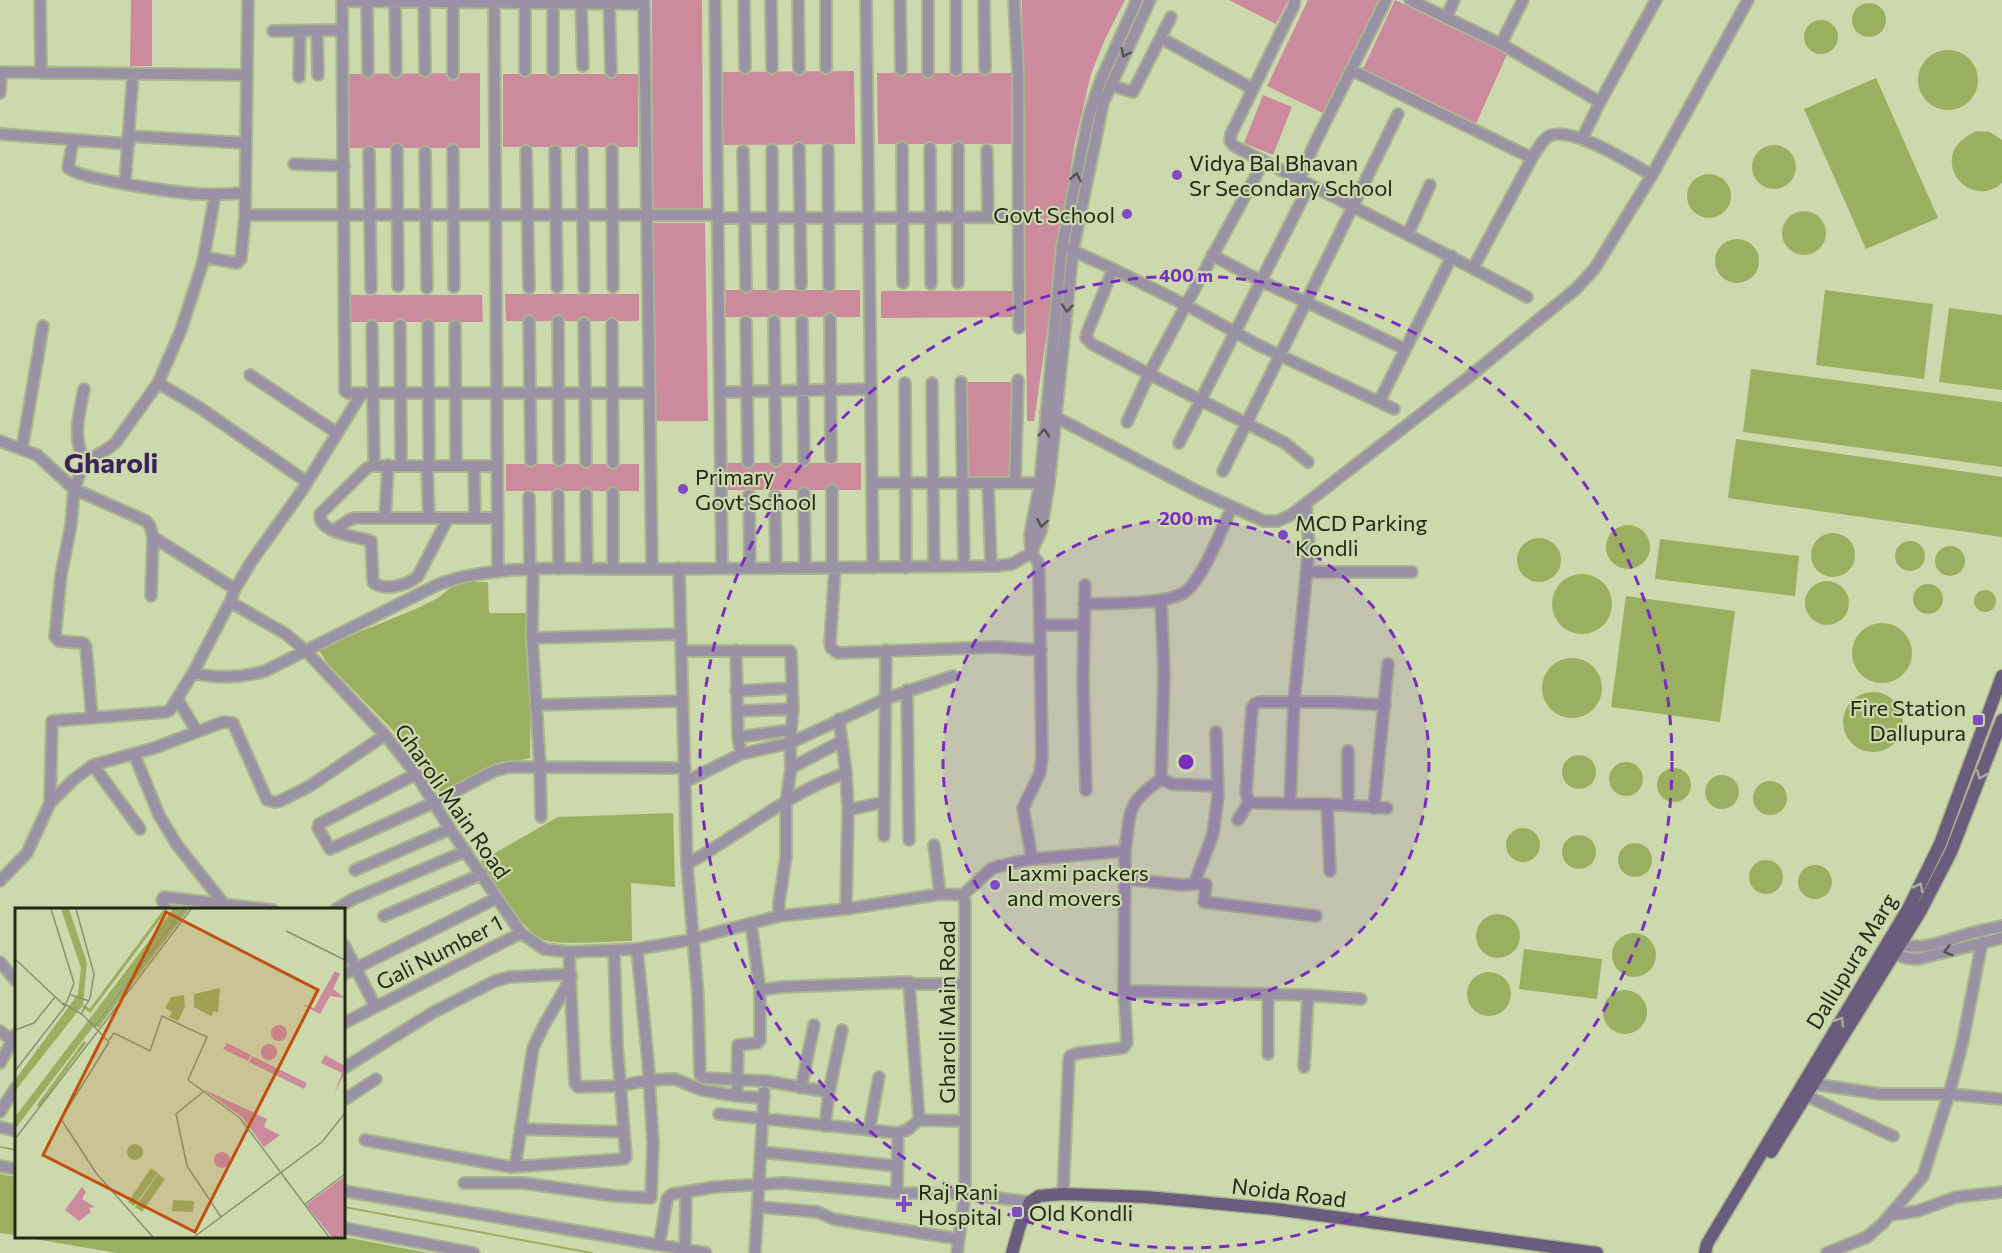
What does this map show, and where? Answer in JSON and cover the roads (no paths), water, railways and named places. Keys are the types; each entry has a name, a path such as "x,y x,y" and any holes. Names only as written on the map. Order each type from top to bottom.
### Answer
{"main road":[{"name":"Dallupura Marg","path":"1705,1253 1712,1247 1814,1084 1892,946 1940,844 2002,676"},
{"name":"Dallupura Marg","path":"1705,1253 1707,1244 1951,852 2002,720"},
{"name":"Noida Road","path":"1030,1202 1040,1196 1063,1194 1146,1197 1275,1209 1348,1221 1597,1253"},
{"path":"1012,1253 1030,1202"}],"street":[{"path":"40,0 41,73"},
{"path":"204,257 239,263 245,215 248,0"},
{"path":"715,0 722,568"},
{"path":"744,0 745,68"},
{"path":"771,0 772,68"},
{"path":"798,0 799,69"},
{"path":"826,0 826,68"},
{"path":"866,0 873,568"},
{"path":"900,0 901,70"},
{"path":"928,0 928,72"},
{"path":"956,0 956,70"},
{"path":"984,0 985,69"},
{"path":"1014,0 1018,72 1019,328"},
{"path":"1032,860 1023,808 1042,765 1039,573 1038,561 1031,553 1030,534 1045,483 1068,249 1089,115 1100,82 1137,0"},
{"path":"1068,249 1103,103 1150,0"},
{"path":"1294,0 1294,5 1231,134 1230,141 1234,146 1304,183 1452,256 1527,297"},
{"path":"1179,444 1261,281 1304,183 1313,147 1386,0"},
{"path":"1410,0 1501,44 1600,102"},
{"path":"1446,18 1454,0"},
{"path":"1501,44 1522,0"},
{"path":"1582,139 1656,0"},
{"path":"1051,414 1199,492 1264,521 1278,521 1292,515 1470,376 1577,288 1595,268 1652,176 1748,0"},
{"path":"650,393 348,393 345,391 342,1 644,2 648,215 652,568"},
{"path":"367,1 368,72"},
{"path":"395,1 396,72"},
{"path":"424,1 425,71"},
{"path":"494,1 498,572"},
{"path":"525,1 525,71"},
{"path":"453,2 453,74"},
{"path":"553,2 553,71"},
{"path":"581,2 583,66"},
{"path":"609,2 611,72"},
{"path":"1110,85 1133,92 1171,17"},
{"path":"273,32 342,30"},
{"path":"298,77 300,31"},
{"path":"317,31 318,75"},
{"path":"1168,42 1253,89"},
{"path":"1351,70 1532,158"},
{"path":"0,93 1,72 247,75"},
{"path":"124,183 133,74"},
{"path":"1223,471 1245,422 1398,114"},
{"path":"1473,268 1532,158 1541,143 1548,137 1565,133 1582,139 1652,176"},
{"path":"0,134 73,140 246,143"},
{"path":"73,140 69,170 96,178 195,194 245,193"},
{"path":"902,147 903,283"},
{"path":"958,147 958,283"},
{"path":"800,148 801,285"},
{"path":"930,148 931,284"},
{"path":"397,149 398,286"},
{"path":"828,149 829,286"},
{"path":"453,150 454,287"},
{"path":"612,150 613,287"},
{"path":"772,150 773,286"},
{"path":"987,150 988,217"},
{"path":"526,151 529,288"},
{"path":"555,151 557,287"},
{"path":"582,151 584,288"},
{"path":"743,151 746,287"},
{"path":"369,152 371,289"},
{"path":"425,152 427,288"},
{"path":"1127,422 1149,374 1264,161"},
{"path":"294,164 344,166"},
{"path":"1408,234 1430,185"},
{"path":"92,718 85,645 58,641 55,637 61,575 71,525 75,489 86,462 116,442 158,383 181,330 204,257 215,195"},
{"path":"245,215 1018,217"},
{"path":"1068,249 1113,268 1280,355 1394,409"},
{"path":"1212,255 1261,281 1405,349"},
{"path":"1379,402 1452,256"},
{"path":"1113,268 1087,333 1086,338 1092,344 1199,401 1285,443 1308,462"},
{"path":"830,319 831,458"},
{"path":"529,321 531,461"},
{"path":"558,321 559,460"},
{"path":"774,321 776,461"},
{"path":"802,321 804,460"},
{"path":"746,322 748,462"},
{"path":"584,323 586,462"},
{"path":"612,324 613,463"},
{"path":"400,325 401,459"},
{"path":"428,325 429,518"},
{"path":"22,450 43,326"},
{"path":"372,326 367,393 374,458"},
{"path":"455,326 456,458"},
{"path":"250,375 337,433"},
{"path":"1015,483 1018,381"},
{"path":"961,382 964,566"},
{"path":"158,383 200,408 307,482"},
{"path":"905,383 906,568"},
{"path":"932,383 934,567"},
{"path":"84,389 76,427 76,440 79,452 86,462"},
{"path":"720,392 871,389"},
{"path":"50,803 52,721 166,712 178,700 251,562 307,482 337,433 367,393"},
{"path":"0,441 37,455 75,489 146,521 153,537 151,596"},
{"path":"448,518 418,576 403,585 383,586 374,584 371,542 353,538 321,523 320,514 367,468 428,462 497,466"},
{"path":"385,518 388,465"},
{"path":"474,466 475,518"},
{"path":"872,483 1045,483"},
{"path":"988,483 991,566"},
{"path":"832,490 834,568 831,648 838,653 994,647 1041,650"},
{"path":"804,493 805,568"},
{"path":"586,494 587,569"},
{"path":"613,494 613,569"},
{"path":"558,495 559,570"},
{"path":"749,495 750,568"},
{"path":"775,496 776,568"},
{"path":"529,497 532,638 541,817"},
{"path":"1290,802 1294,702 1309,547 1306,504"},
{"path":"1084,604 1161,600 1179,595 1196,580 1232,507"},
{"path":"334,530 352,519 498,518"},
{"path":"153,537 235,589"},
{"path":"193,673 223,678 252,675 307,652 437,585 465,576 531,570 991,566 1012,564 1031,553"},
{"path":"679,568 687,864 694,938 700,1075 704,1078 765,1081 829,1092"},
{"path":"1306,572 1412,572"},
{"path":"1085,585 1083,625 1086,790"},
{"path":"1161,600 1164,673 1161,779"},
{"name":"Gharoli Main Road","path":"230,602 286,634 307,652 385,735 416,774 450,829 521,933 544,949 569,952 637,949 694,938 779,916 846,909 940,894 963,895 965,903 965,1194 957,1253"},
{"path":"1040,625 1083,625"},
{"path":"532,638 681,634"},
{"path":"736,650 738,736 741,754"},
{"path":"884,836 886,650"},
{"path":"681,651 790,651 793,709 790,743 791,768 786,802 786,857 779,916"},
{"path":"1374,808 1388,664"},
{"path":"685,782 741,754 790,743 885,699 953,676"},
{"path":"736,691 792,688"},
{"path":"907,690 909,840"},
{"path":"178,700 197,732"},
{"path":"535,705 682,701"},
{"path":"1249,801 1246,793 1252,708 1255,704 1294,702 1385,705"},
{"path":"737,711 793,709"},
{"path":"839,719 848,810 846,909"},
{"path":"0,881 27,853 50,803 73,780 93,765 134,754 223,722 233,723 267,800 275,802 310,786 385,735"},
{"path":"738,736 791,730"},
{"path":"1194,884 1213,834 1218,796 1216,732"},
{"path":"791,768 842,741"},
{"path":"1348,751 1348,805"},
{"path":"134,754 159,815 177,846 224,904"},
{"path":"93,765 140,829"},
{"path":"416,774 319,824 318,828 330,849 433,803 494,771 509,767 685,768"},
{"path":"687,864 786,802 846,773"},
{"path":"1161,779 1173,783 1216,786"},
{"path":"1063,1194 1069,1059 1079,1053 1120,1049 1126,1046 1125,851 1134,801 1161,779"},
{"path":"1249,801 1387,808"},
{"path":"1238,820 1249,801"},
{"path":"848,810 884,802"},
{"path":"1327,804 1330,871"},
{"path":"355,870 450,829"},
{"path":"934,845 940,894"},
{"path":"963,895 995,867 1032,860 1125,851"},
{"path":"337,908 466,852"},
{"path":"384,916 482,874"},
{"path":"1125,879 1183,885 1206,884 1204,902 1316,916"},
{"path":"166,908 162,900 164,897 263,908"},
{"path":"345,973 497,898"},
{"path":"737,1096 738,1045 758,1043 760,1040 760,990 751,924"},
{"path":"1892,946 1930,946 2002,926"},
{"name":"Gali Number 1","path":"345,1022 521,933"},
{"path":"1892,946 1905,958 1918,959 2002,938"},
{"path":"1827,1253 1867,1238 1923,1176 1962,1045 1982,942"},
{"path":"345,947 375,1006"},
{"path":"637,949 650,1080 653,1143 651,1198"},
{"path":"365,1140 515,1167 621,1160 626,1157 620,1086 614,950"},
{"path":"569,952 576,1086 620,1086 650,1080 675,1079 702,1090 763,1098"},
{"path":"0,962 15,980"},
{"path":"345,1067 432,1013 495,981 509,977 571,976"},
{"path":"515,1167 533,1048 571,976"},
{"path":"760,990 907,982 910,984 965,984"},
{"path":"910,984 919,1120"},
{"path":"1124,991 1308,995 1361,999"},
{"path":"1268,994 1268,1054"},
{"path":"1304,1067 1308,995"},
{"path":"801,1088 814,1024"},
{"path":"825,1126 829,1092 842,1030"},
{"path":"0,1031 14,1038 0,1063"},
{"path":"869,1130 879,1077"},
{"path":"345,1099 376,1079"},
{"path":"754,1253 765,1081"},
{"path":"1814,1084 1880,1094 1949,1094 2002,1099"},
{"path":"0,1113 15,1089"},
{"path":"1806,1096 1893,1136"},
{"path":"719,1114 898,1133 907,1130 919,1120 965,1121"},
{"path":"0,1127 15,1131"},
{"path":"520,1129 624,1132"},
{"path":"897,1193 898,1133"},
{"path":"761,1152 898,1166"},
{"path":"0,1166 15,1169"},
{"path":"464,1183 523,1184 615,1196 667,1199"},
{"path":"659,1245 667,1199 672,1194 714,1187 784,1183 897,1193 965,1194 1030,1202"},
{"path":"345,1191 706,1253"},
{"path":"684,1249 686,1192"},
{"path":"1890,1215 1918,1211 1956,1197 2002,1192"},
{"path":"758,1207 818,1212 832,1219 959,1239"},
{"path":"345,1228 474,1253"}],"waterway":[{"path":"0,1147 15,1150"},
{"path":"345,1207 592,1253"}],"place":[{"name":"Vidya Bal Bhavan Sr Secondary School","path":"1177,175"},
{"name":"Govt School","path":"1127,214"},
{"name":"Primary Govt School","path":"683,489"},
{"name":"MCD Parking Kondli","path":"1283,535"},
{"name":"Fire Station Dallupura","path":"1978,720"},
{"name":"Laxmi packers and movers","path":"995,885"},
{"name":"Raj Rani Hospital","path":"904,1204"},
{"name":"Old Kondli","path":"1017,1212"}],"district":[{"name":"Gharoli","path":"111,462"}]}
